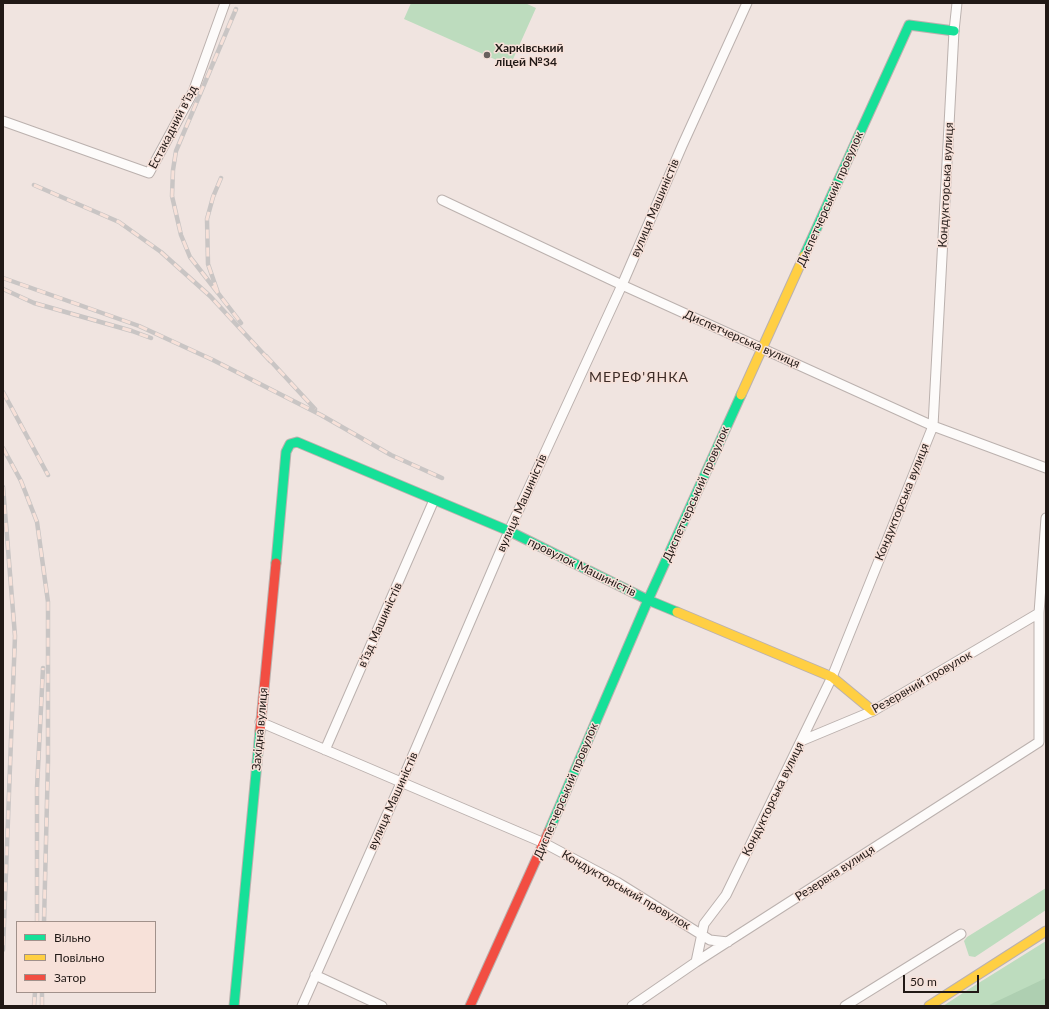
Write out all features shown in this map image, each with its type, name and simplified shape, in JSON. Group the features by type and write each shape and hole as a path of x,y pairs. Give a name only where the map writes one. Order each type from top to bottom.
{"main road":[{"name":"Диспетчерський провулок","path":"470,1006 544,843 648,600 909,25 954,31"},
{"name":"провулок Машиністів","path":"286,452 290,444 297,442 509,530 648,600 832,677 873,711"},
{"name":"Західна вулиця","path":"234,1006 286,452"},
{"path":"929,1006 1046,931"}],"street":[{"name":"Естакадний в’їзд","path":"3,121 149,173 193,92 225,3"},
{"name":"вулиця Машиністів","path":"302,1006 401,783 509,530 622,285 682,146 747,3"},
{"name":"Кондукторська вулиця","path":"696,962 704,924 726,895 832,677 933,426 954,31 957,3"},
{"name":"Диспетчерська вулиця","path":"442,200 622,285 933,426 1046,468"},
{"name":"в’їзд Машиністів","path":"325,750 434,500"},
{"path":"1039,613 1046,518"},
{"name":"Резервний провулок","path":"801,741 873,711 1039,613"},
{"name":"Резервна вулиця","path":"632,1006 696,962 1039,742 1039,613"},
{"name":"Кондукторський провулок","path":"260,722 544,843 617,882 710,940 728,942"},
{"path":"845,1006 961,934"},
{"path":"315,976 382,1006"}],"green space":[{"name":"Харківський ліцей №34","path":"411,3 525,3 536,8 510,66 404,19"},
{"path":"1046,888 1046,910 975,957 969,956 964,941 967,937"},
{"path":"1046,941 1046,1006 943,1006 969,989"},
{"path":"1046,978 1046,1006 987,1006"}],"railway":[{"path":"218,293 190,257 181,235 172,196 173,170 176,151 236,9"},
{"path":"221,178 213,197 207,219 208,264 218,293 241,323"},
{"path":"34,185 119,222 161,252 210,296 270,361"},
{"path":"3,278 139,326 213,360 321,415 391,455 442,478"},
{"path":"3,289 34,303 132,331 151,338"},
{"path":"266,356 315,409"},
{"path":"3,392 48,475"},
{"path":"3,448 21,481 37,522 48,602 48,761 44,921"},
{"path":"3,487 15,636 3,950"},
{"path":"37,921 37,788 43,668"},
{"path":"34,1006 35,993"},
{"path":"42,993 42,1006"}],"traffic: fast":[{"path":"804,256 909,25 954,31"},
{"path":"549,831 648,600 741,395"},
{"path":"276,563 286,452 290,444 297,442 509,531 648,600 677,612"},
{"path":"234,1006 260,731"}],"traffic: slow":[{"path":"741,395 804,256"},
{"path":"677,612 832,677 873,711"},
{"path":"929,1006 1046,931"}],"traffic: jam":[{"path":"260,731 276,563"},
{"path":"470,1006 549,831"}],"place":[{"name":"Харківський ліцей №34","path":"487,55"}],"district":[{"name":"МЕРЕФ'ЯНКА","path":"639,377"}]}
